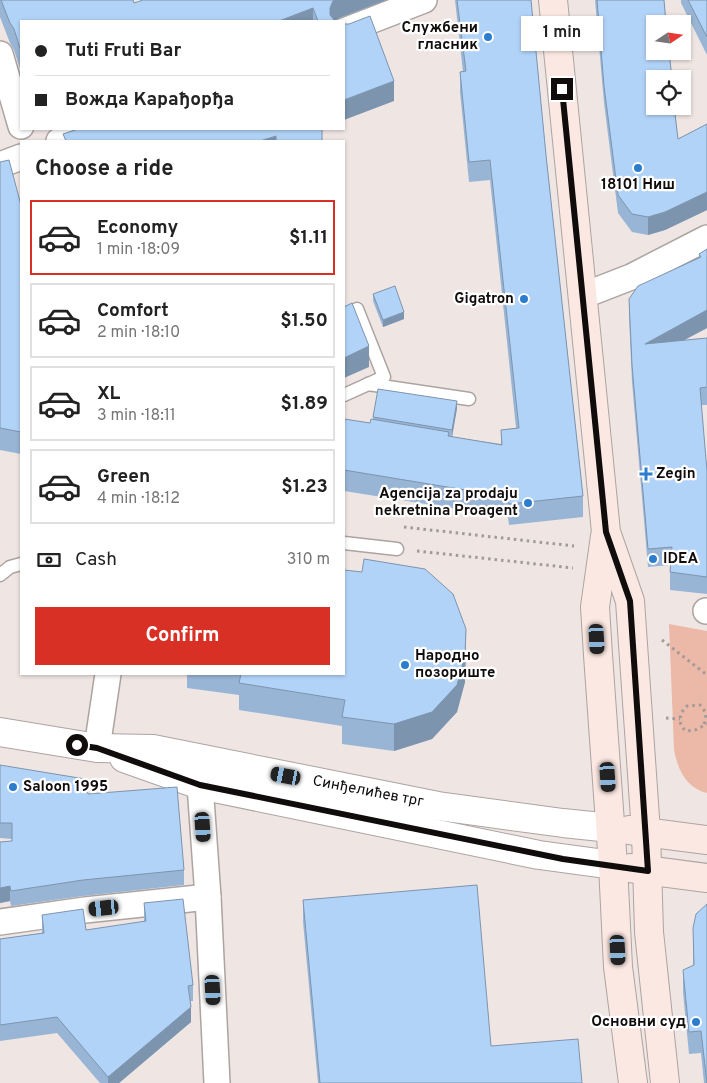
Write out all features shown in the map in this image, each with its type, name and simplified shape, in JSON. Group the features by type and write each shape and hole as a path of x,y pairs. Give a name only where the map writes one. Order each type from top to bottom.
{"main road":[{"path":"553,0 606,532 630,601 646,832 652,965 665,1083"},
{"path":"606,532 595,607 614,866 618,967 633,1083"},
{"path":"611,828 707,840"},
{"path":"614,866 707,878"}],"street":[{"path":"345,31 424,0"},
{"path":"0,54 20,121"},
{"path":"62,140 88,130"},
{"path":"0,165 20,156"},
{"path":"582,296 631,277 707,238"},
{"path":"97,748 108,675"},
{"name":"Синђелићев трг","path":"0,732 97,748 153,750 438,806 611,828"},
{"name":"Синђелићев трг","path":"97,748 200,785 539,854 614,866"},
{"path":"200,785 208,897 217,1083"},
{"path":"0,922 85,910 208,897"}],"lane":[{"path":"345,314 357,309 384,377 345,395"},
{"path":"368,384 469,399"},
{"path":"345,542 398,549"},
{"path":"0,575 10,567 20,564"}],"path":[{"path":"400,527 580,547"},
{"path":"398,549 579,569"},
{"path":"660,640 707,675"},
{"path":"700,705 704,708 706,715 705,724 695,730 686,731 681,725 682,712 687,706 700,705"}],"shaded area":[{"path":"669,624 707,631 707,793 694,787 684,777 674,750"}],"building":[{"path":"1,0 133,0 134,3 143,0 335,0 330,8 330,15 334,20 318,20 313,8 282,20 20,20 20,48"},
{"path":"457,0 531,0 583,496 509,504 508,497 345,470 345,419 370,423 371,419 449,432 448,436 502,445 501,430 519,428 490,160 469,162 460,72 466,71"},
{"path":"597,0 664,0 665,15 646,15 646,60 670,60 671,70 646,70 646,115 675,115 678,139 707,124 707,192 665,212 648,217 632,214 618,195 604,86"},
{"path":"688,0 707,0 707,37"},
{"path":"370,16 394,81 345,100 345,24"},
{"path":"75,130 322,130 322,140 276,140 276,136 263,140 66,140 63,134"},
{"path":"9,160 20,201 20,432 0,428 0,162"},
{"path":"707,249 707,310 645,344 707,338 707,387 700,388 707,471 707,577 670,572 672,547 648,549 632,365 629,299 638,286 701,257 699,254"},
{"path":"395,286 404,312 383,320 373,294"},
{"path":"352,303 369,346 345,358 345,306"},
{"path":"378,389 457,401 452,430 373,417"},
{"name":"Народно позориште","path":"364,559 425,569 453,594 466,629 465,655 457,685 432,712 394,724 342,717 345,700 239,683 241,675 345,675 345,570 362,572"},
{"path":"0,765 85,779 88,794 177,787 184,870 83,880 11,891 10,886 0,888 0,842 12,841 12,823 0,823"},
{"path":"477,885 491,1046 578,1039 582,1083 320,1083 303,900"},
{"path":"183,899 193,985 188,986 191,1007 108,1077 57,1017 0,1025 0,939 44,933 42,915 83,909 86,930 146,921 144,903"},
{"name":"Основни суд","path":"707,904 707,1083 701,1031 689,1032 683,970 694,965 693,928 696,914"}],"place":[{"name":"Службени гласник","path":"488,37"},
{"name":"18101 Ниш","path":"638,168"},
{"name":"Gigatron","path":"524,299"},
{"name":"Zegin","path":"646,474"},
{"name":"Agencija za prodaju nekretnina Proagent","path":"528,503"},
{"name":"IDEA","path":"653,559"},
{"name":"Народно позориште","path":"405,665"},
{"name":"Saloon 1995","path":"13,787"},
{"name":"Основни суд","path":"696,1022"}],"route":[{"path":"77,745 97,748 200,785 563,859 648,871 630,601 606,532 562,89"}]}
